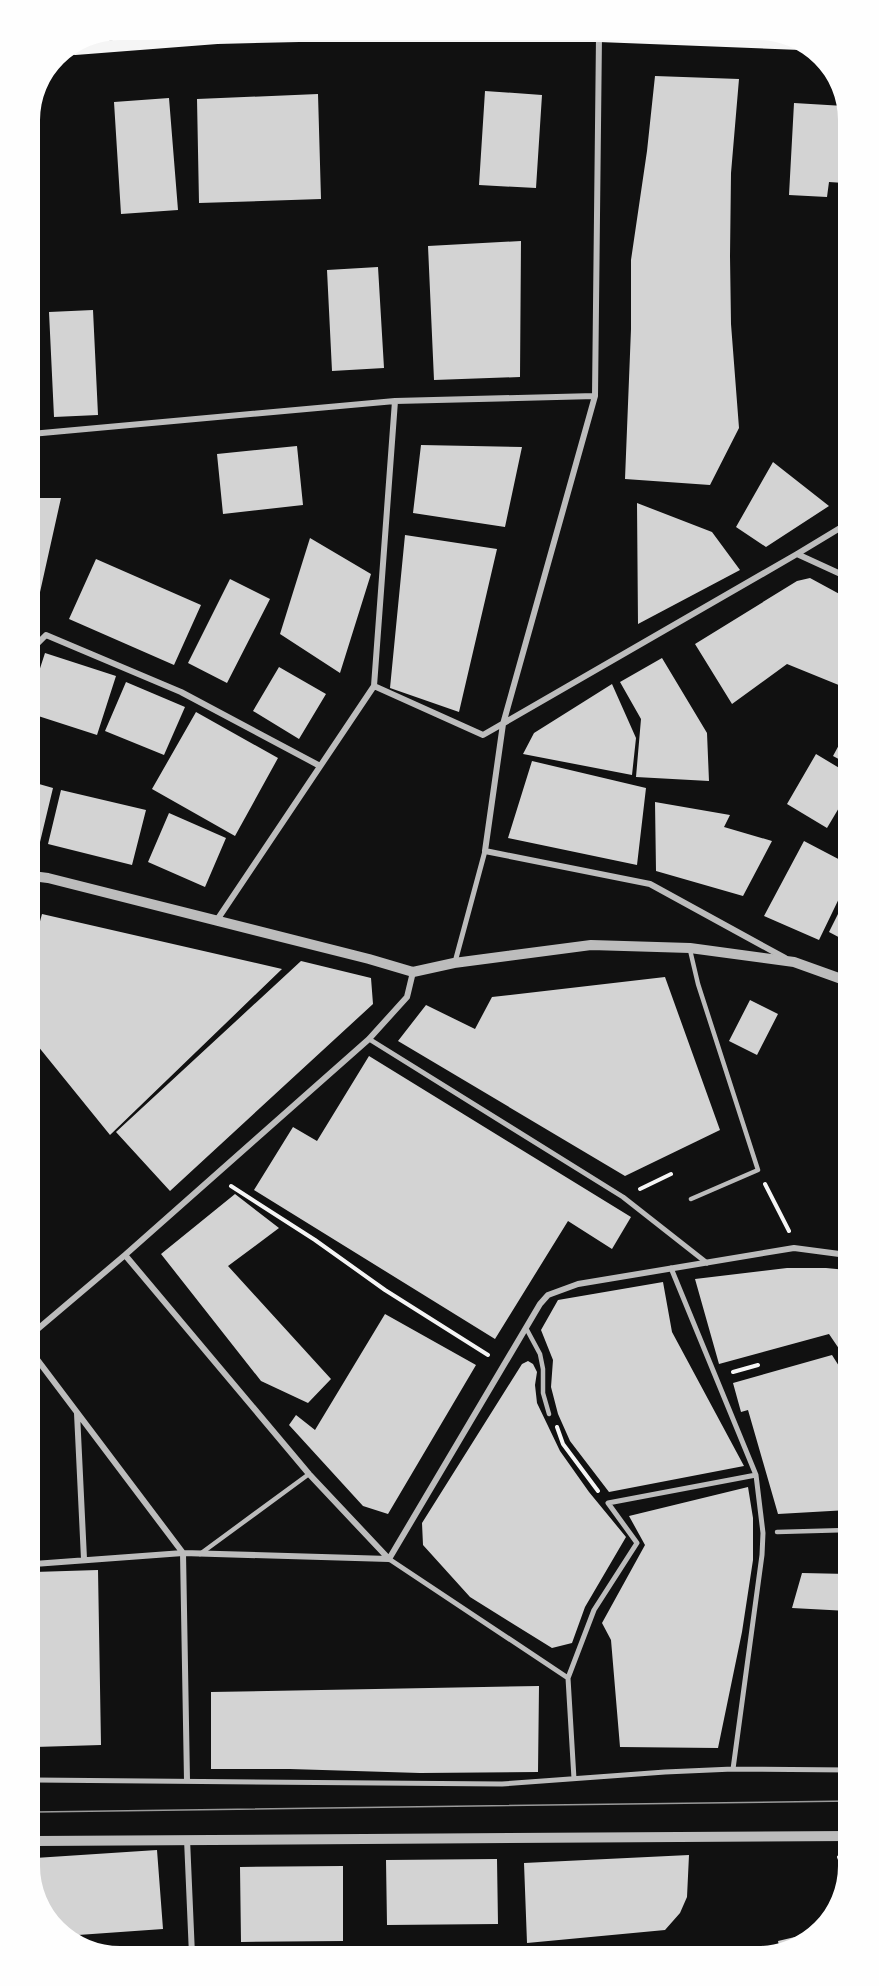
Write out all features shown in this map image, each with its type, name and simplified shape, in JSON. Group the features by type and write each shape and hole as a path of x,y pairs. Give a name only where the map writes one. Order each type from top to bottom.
{"main road":[{"path":"87,48 190,40"},
{"path":"724,41 777,43"}],"street":[{"path":"454,963 485,851 503,724 595,396 599,41"},
{"path":"41,433 395,401 595,396"},
{"path":"217,920 374,686 395,401"},
{"path":"374,686 483,735 838,529"},
{"path":"797,554 838,573"},
{"path":"41,640 46,635 181,692 320,766"},
{"path":"485,851 650,884 794,962 838,978"},
{"path":"41,877 217,920 413,972 454,963 591,945 690,948 794,962"},
{"path":"40,1327 369,1039 408,997 413,972"},
{"path":"369,1039 623,1197 707,1263"},
{"path":"389,1559 540,1304 548,1296 578,1284 794,1248 838,1254"},
{"path":"125,1255 309,1474 389,1559 568,1678"},
{"path":"671,1268 756,1475 763,1533 762,1555 733,1769"},
{"path":"40,1364 183,1553 187,1780"},
{"path":"77,1412 84,1559"},
{"path":"574,1779 568,1678 594,1610 637,1543 608,1503 756,1475"},
{"path":"40,1563 183,1553 389,1559"},
{"path":"40,1780 502,1784 733,1769 838,1770"},
{"path":"40,1841 187,1838 838,1836"},
{"path":"187,1838 192,1945"}],"lane":[{"path":"690,948 698,984 758,1170 691,1199"},
{"path":"526,1328 540,1354 543,1369 543,1393 549,1414"},
{"path":"200,1554 309,1474"},
{"path":"777,1532 838,1530"}],"path":[{"path":"758,1170 791,1235"},
{"path":"623,1197 671,1174"},
{"path":"215,1175 315,1240 385,1290 504,1365"},
{"path":"715,1376 759,1365"},
{"path":"555,1423 564,1444 608,1503"}],"building":[{"path":"655,76 739,79 731,173 730,256 731,324 739,428 710,485 625,479 631,329 631,260"},
{"path":"485,91 542,95 536,188 479,185"},
{"path":"318,94 321,199 199,203 197,99"},
{"path":"169,98 178,210 121,214 114,102"},
{"path":"794,103 837,106 838,183 829,182 827,197 789,195"},
{"path":"521,241 520,377 434,380 428,246"},
{"path":"378,267 384,368 332,371 327,270"},
{"path":"93,310 98,415 54,417 49,312"},
{"path":"421,445 522,447 505,527 413,513"},
{"path":"297,446 303,505 223,514 217,454"},
{"path":"773,462 829,506 766,547 736,527"},
{"path":"41,498 61,498 41,589"},
{"path":"637,503 712,532 740,570 638,624"},
{"path":"405,535 497,549 459,712 390,688"},
{"path":"310,538 371,574 340,673 280,634"},
{"path":"96,559 201,605 174,665 69,619"},
{"path":"810,578 838,593 838,685 787,664 732,704 695,644 797,581"},
{"path":"230,579 270,599 227,683 188,663"},
{"path":"45,653 116,676 97,735 41,717 41,666"},
{"path":"662,658 707,733 709,781 636,777 641,719 620,682"},
{"path":"279,667 326,694 299,739 253,711"},
{"path":"126,682 185,707 164,755 105,731"},
{"path":"612,684 636,738 632,775 523,754 534,733"},
{"path":"196,712 278,758 235,836 152,789"},
{"path":"838,747 838,759 833,756"},
{"path":"816,754 838,767 838,809 827,828 787,804"},
{"path":"532,761 646,788 637,865 508,838"},
{"path":"41,784 53,788 41,840"},
{"path":"61,790 146,810 132,865 48,844"},
{"path":"655,802 730,815 724,827 772,841 743,896 656,871"},
{"path":"169,813 226,838 205,887 148,862"},
{"path":"804,841 838,859 838,901 819,940 764,916"},
{"path":"42,914 282,969 110,1135 40,1049"},
{"path":"838,914 838,937 829,932"},
{"path":"301,961 371,978 373,1004 170,1191 116,1132"},
{"path":"665,977 720,1130 625,1176 398,1041 426,1005 475,1029 492,997"},
{"path":"750,1000 778,1014 757,1055 729,1041"},
{"path":"369,1056 631,1217 612,1249 568,1221 495,1339 254,1190 293,1127 317,1141"},
{"path":"235,1194 279,1228 228,1266 331,1379 308,1403 261,1381 161,1254"},
{"path":"787,1268 838,1269 838,1347 829,1334 719,1364 695,1279"},
{"path":"663,1282 672,1332 744,1466 609,1492 570,1441 558,1414 551,1387 553,1360 541,1330 558,1300"},
{"path":"385,1314 476,1365 388,1514 363,1506 289,1425 296,1415 315,1430"},
{"path":"832,1355 838,1364 838,1511 778,1514 748,1410 741,1412 733,1383"},
{"path":"528,1361 533,1364 537,1372 535,1385 537,1403 560,1451 589,1492 626,1537 585,1607 572,1643 552,1648 470,1597 423,1545 422,1523 522,1364"},
{"path":"748,1487 753,1518 753,1560 742,1632 718,1748 620,1747 611,1640 602,1623 645,1545 629,1516"},
{"path":"98,1570 101,1745 40,1747 40,1572"},
{"path":"802,1573 838,1574 838,1610 792,1608"},
{"path":"539,1686 538,1772 420,1773 211,1769 211,1692"},
{"path":"157,1850 163,1929 81,1935 60,1918 49,1901 42,1881 40,1858"},
{"path":"689,1855 687,1897 680,1913 665,1930 527,1943 524,1863"},
{"path":"497,1859 498,1924 387,1925 386,1860"},
{"path":"343,1866 343,1941 241,1942 240,1867"}],"tram line":[{"path":"40,1812 838,1801"}]}
